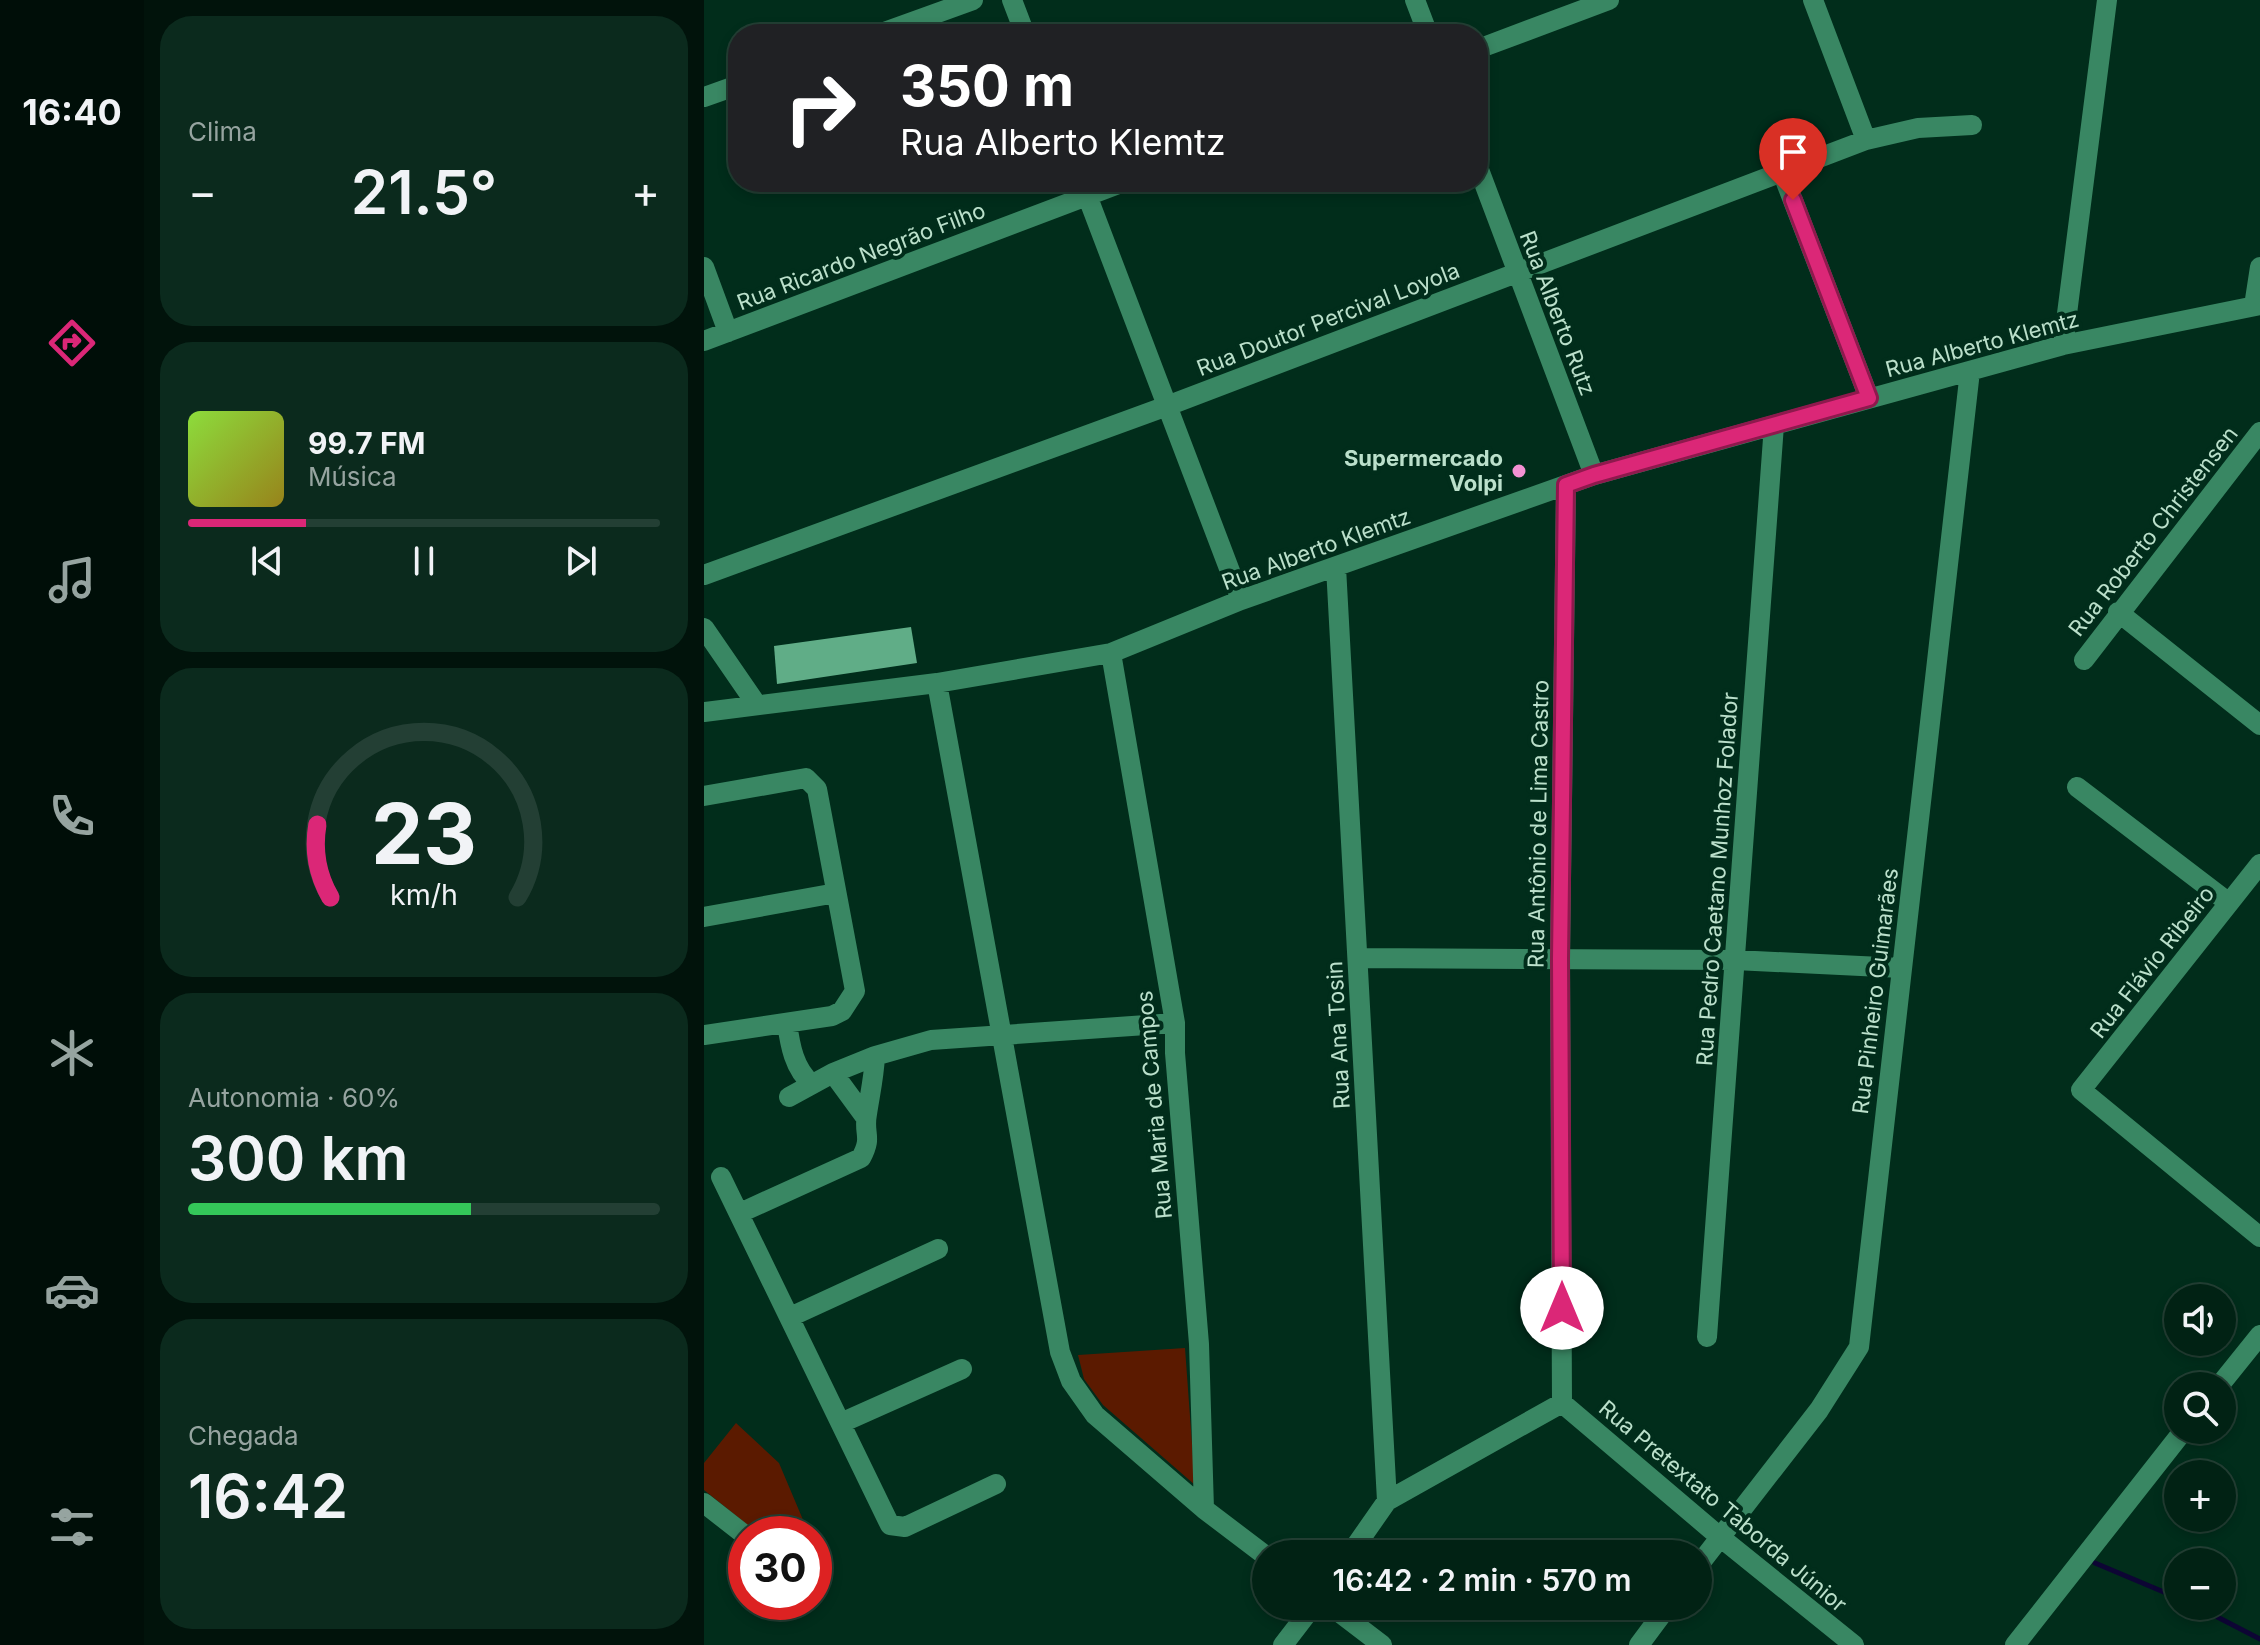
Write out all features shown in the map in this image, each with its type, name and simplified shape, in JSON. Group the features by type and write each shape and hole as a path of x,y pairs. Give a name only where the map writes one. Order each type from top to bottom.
{"street":[{"path":"907,24 973,0"},
{"path":"1012,0 1021,24"},
{"path":"1415,0 1424,24"},
{"path":"1488,45 1609,0"},
{"path":"1813,0 1866,140"},
{"path":"2063,345 2107,0"},
{"path":"704,97 728,89"},
{"name":"Rua Doutor Percival Loyola","path":"704,575 1167,406 1866,140 1918,128 1972,125"},
{"path":"1782,172 1869,398"},
{"name":"Rua Ricardo Negrão Filho","path":"704,341 1077,192"},
{"path":"1085,192 1241,600"},
{"name":"Rua Alberto Rutz","path":"1487,192 1594,475"},
{"path":"704,267 728,332"},
{"path":"2257,305 2260,267"},
{"name":"Rua Alberto Klemtz","path":"704,712 937,683 1111,653 1241,600 1594,475 2063,345 2257,305"},
{"name":"Rua Pinheiro Guimarães","path":"1712,1548 1819,1410 1859,1347 1970,371"},
{"name":"Rua Pedro Caetano Munhoz Folador","path":"1707,1337 1774,425"},
{"name":"Rua Roberto Christensen","path":"2084,660 2118,612 2260,432"},
{"name":"Rua Antônio de Lima Castro","path":"1562,1403 1560,959 1566,485"},
{"name":"Rua Ana Tosin","path":"1336,567 1387,1501"},
{"path":"2118,612 2260,725"},
{"path":"704,628 757,705"},
{"name":"Rua Maria de Campos","path":"1111,653 1175,1023 1199,1344 1204,1509"},
{"path":"937,683 1060,1352 1071,1381 1095,1415 1204,1509 1252,1545"},
{"path":"704,796 806,778 817,789 855,991 842,1011 832,1016 704,1035"},
{"path":"2077,787 2229,903"},
{"name":"Rua Flávio Ribeiro","path":"2260,864 2081,1090 2260,1237"},
{"path":"704,917 836,893"},
{"path":"1358,958 1735,960 1902,968"},
{"path":"787,1023 790,1045 799,1071 812,1084"},
{"path":"789,1097 833,1073 875,1056 931,1040 1175,1023"},
{"path":"740,1213 861,1158 869,1143 866,1118 873,1094 875,1056"},
{"path":"833,1073 866,1118"},
{"path":"721,1177 890,1525 905,1527 996,1484"},
{"path":"790,1317 938,1249"},
{"path":"2230,1372 2260,1335"},
{"path":"841,1423 962,1369"},
{"path":"1360,1540 1387,1501 1562,1403"},
{"name":"Rua Pretextato Taborda Júnior","path":"1562,1403 1854,1645"},
{"path":"2015,1645 2173,1444"},
{"path":"704,1503 728,1522"},
{"path":"1283,1645 1302,1620"},
{"path":"1349,1620 1382,1645"},
{"path":"1639,1645 1658,1620"}],"shaded area":[{"path":"1185,1348 1195,1485 1103,1405 1084,1379 1078,1355"},
{"path":"736,1423 779,1463 801,1516 736,1516 704,1490 704,1463"}],"building":[{"path":"911,627 917,663 777,684 774,646"}],"waterway":[{"path":"2095,1563 2164,1592"},
{"path":"2223,1620 2260,1639"}],"place":[{"name":"Supermercado Volpi","path":"1519,471"}],"route":[{"path":"1562,1308 1560,959 1566,485 1869,398 1793,200"}]}
